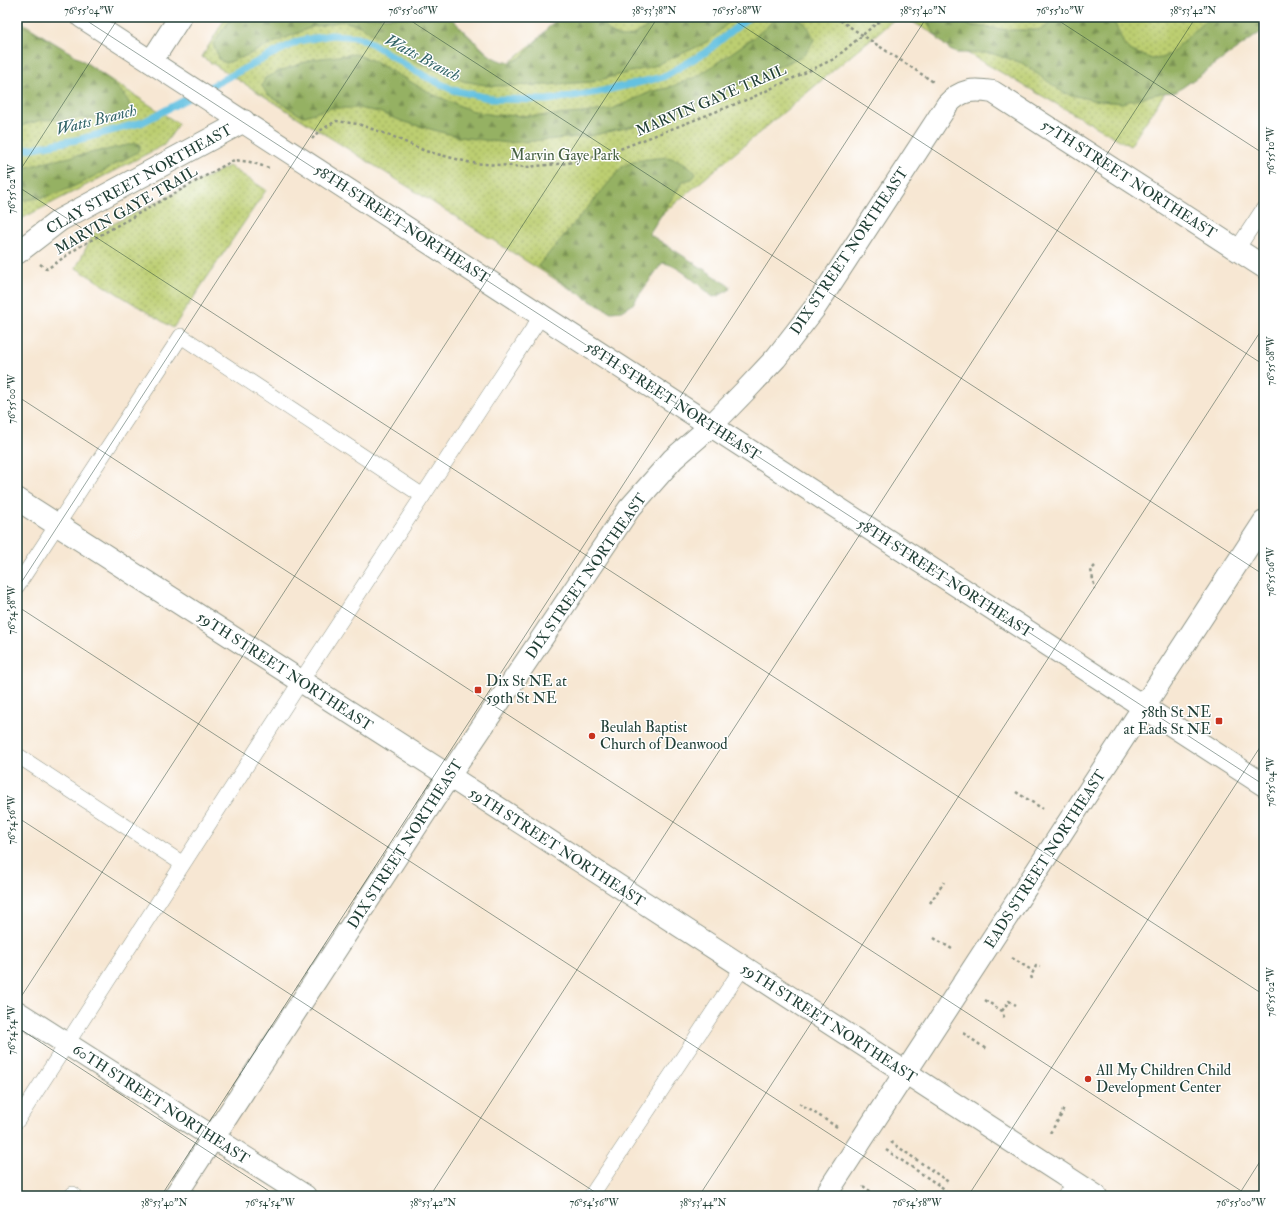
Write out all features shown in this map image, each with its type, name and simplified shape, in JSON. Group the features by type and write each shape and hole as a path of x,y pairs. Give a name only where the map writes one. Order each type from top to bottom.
{"street":[{"name":"58TH STREET NORTHEAST","path":"82,17 1264,785"},
{"path":"151,62 180,17"},
{"name":"57TH STREET NORTHEAST","path":"954,97 964,91 976,89 993,92 1264,267"},
{"name":"DIX STREET NORTHEAST","path":"175,1196 449,776 629,509 673,459 711,426 776,358 814,309 947,105 954,97"},
{"name":"CLAY STREET NORTHEAST","path":"17,252 60,220 244,122"},
{"name":"59TH STREET NORTHEAST","path":"17,499 449,776 906,1072 1070,1189 1096,1196"},
{"name":"EADS STREET NORTHEAST","path":"826,1196 1263,527"},
{"name":"60TH STREET NORTHEAST","path":"17,1012 305,1196"}],"lane":[{"path":"1237,249 1264,208"},
{"path":"17,1121 301,682 542,315"},
{"path":"17,586 181,336 423,496"},
{"path":"17,754 183,864"},
{"path":"591,1196 743,967"}],"path":[{"path":"836,17 928,77 954,97"},
{"name":"MARVIN GAYE TRAIL","path":"311,141 318,132 336,121 358,124 392,136 425,151 472,163 526,167 568,163 607,154 751,98 834,58 884,17"},
{"name":"MARVIN GAYE TRAIL","path":"38,262 47,269 79,247 234,160 250,162 272,169"},
{"path":"1095,566 1092,570 1095,589"},
{"path":"1016,792 1043,809"},
{"path":"930,903 944,882"},
{"path":"934,938 952,950"},
{"path":"1012,958 1033,971"},
{"path":"1032,979 1031,976 1036,966 1040,967"},
{"path":"985,1000 1002,1011 1006,1020"},
{"path":"1002,1011 1009,1001 1016,1005"},
{"path":"963,1033 986,1049"},
{"path":"799,1104 837,1128"},
{"path":"1050,1133 1062,1114 1064,1107"},
{"path":"891,1142 950,1183"},
{"path":"886,1150 946,1190"},
{"path":"863,1186 877,1196"}],"green space":[{"name":"Marvin Gaye Park","path":"226,17 449,17 503,68 564,17 897,17 572,290 202,57"},
{"path":"232,17 450,17 482,50 492,57 502,61 512,62 526,53 559,17 603,17 607,29 621,37 628,37 666,17 734,17 710,40 654,66 591,82 491,86 463,81 422,65 360,26 343,21 312,27 226,63 220,60 213,44"},
{"path":"774,17 795,18 800,20 808,27 814,40 804,55 690,108 634,126 590,136 508,143 460,137 404,122 379,112 358,108 330,108 305,116 300,115 267,94 262,86 265,78 314,59 355,54 374,61 434,95 470,110 493,115 539,116 612,109 653,91 668,88 698,76 753,38 769,25"},
{"path":"904,17 1214,17 1130,146"},
{"path":"929,17 954,17 969,25 1009,30 1038,30 1047,26 1053,17 1112,17 1124,44 1132,51 1152,59 1161,58 1170,54 1209,17 1264,17 1264,30 1176,92 1160,93 1122,103 1092,100 1064,93 1022,63 990,53 957,53 950,50 939,40 927,22"},
{"path":"17,19 179,124 164,145 17,221"},
{"path":"17,22 63,48 99,72 114,84 125,97 131,108 125,115 119,117 41,120 17,127"},
{"path":"136,143 140,144 140,149 136,153 79,184 49,196 17,200 17,170"},
{"path":"667,157 683,162 696,174 692,179 683,181 649,234 730,286 729,290 713,297 682,271 668,264 662,263 632,305 621,311 611,312 592,302 538,266 622,167 638,161"},
{"path":"229,166 266,190 173,328 76,268 93,234"}],"waterway":[{"name":"Watts Branch","path":"17,151 81,139 143,122 299,41 331,35 358,37 373,44 415,71 453,90 493,99 547,100 598,92 663,77 706,52 749,17"}],"place":[{"name":"Dix St NE at 59th St NE","path":"478,690"},
{"name":"58th St NE at Eads St NE","path":"1219,721"},
{"name":"Beulah Baptist Church of Deanwood","path":"592,736"},
{"name":"All My Children Child Development Center","path":"1088,1079"}]}
